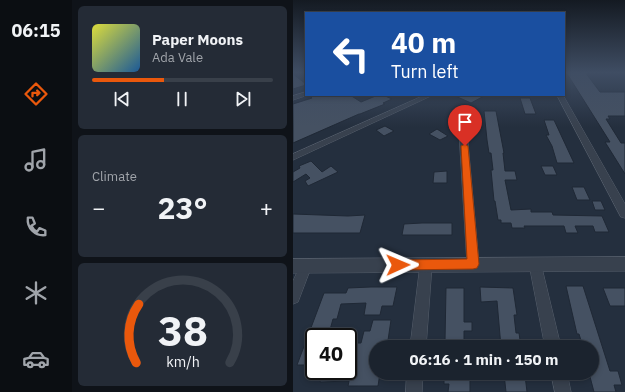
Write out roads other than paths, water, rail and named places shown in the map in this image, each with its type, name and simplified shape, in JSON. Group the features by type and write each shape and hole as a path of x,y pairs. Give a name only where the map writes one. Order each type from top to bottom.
{"street":[{"path":"293,98 305,94"},
{"path":"293,157 428,96"},
{"path":"561,96 625,214"},
{"path":"460,125 463,132 473,264"},
{"path":"535,264 551,340"},
{"path":"293,297 299,266 625,264"},
{"path":"419,340 426,265"},
{"path":"413,392 414,380"},
{"path":"560,380 563,392"}]}
